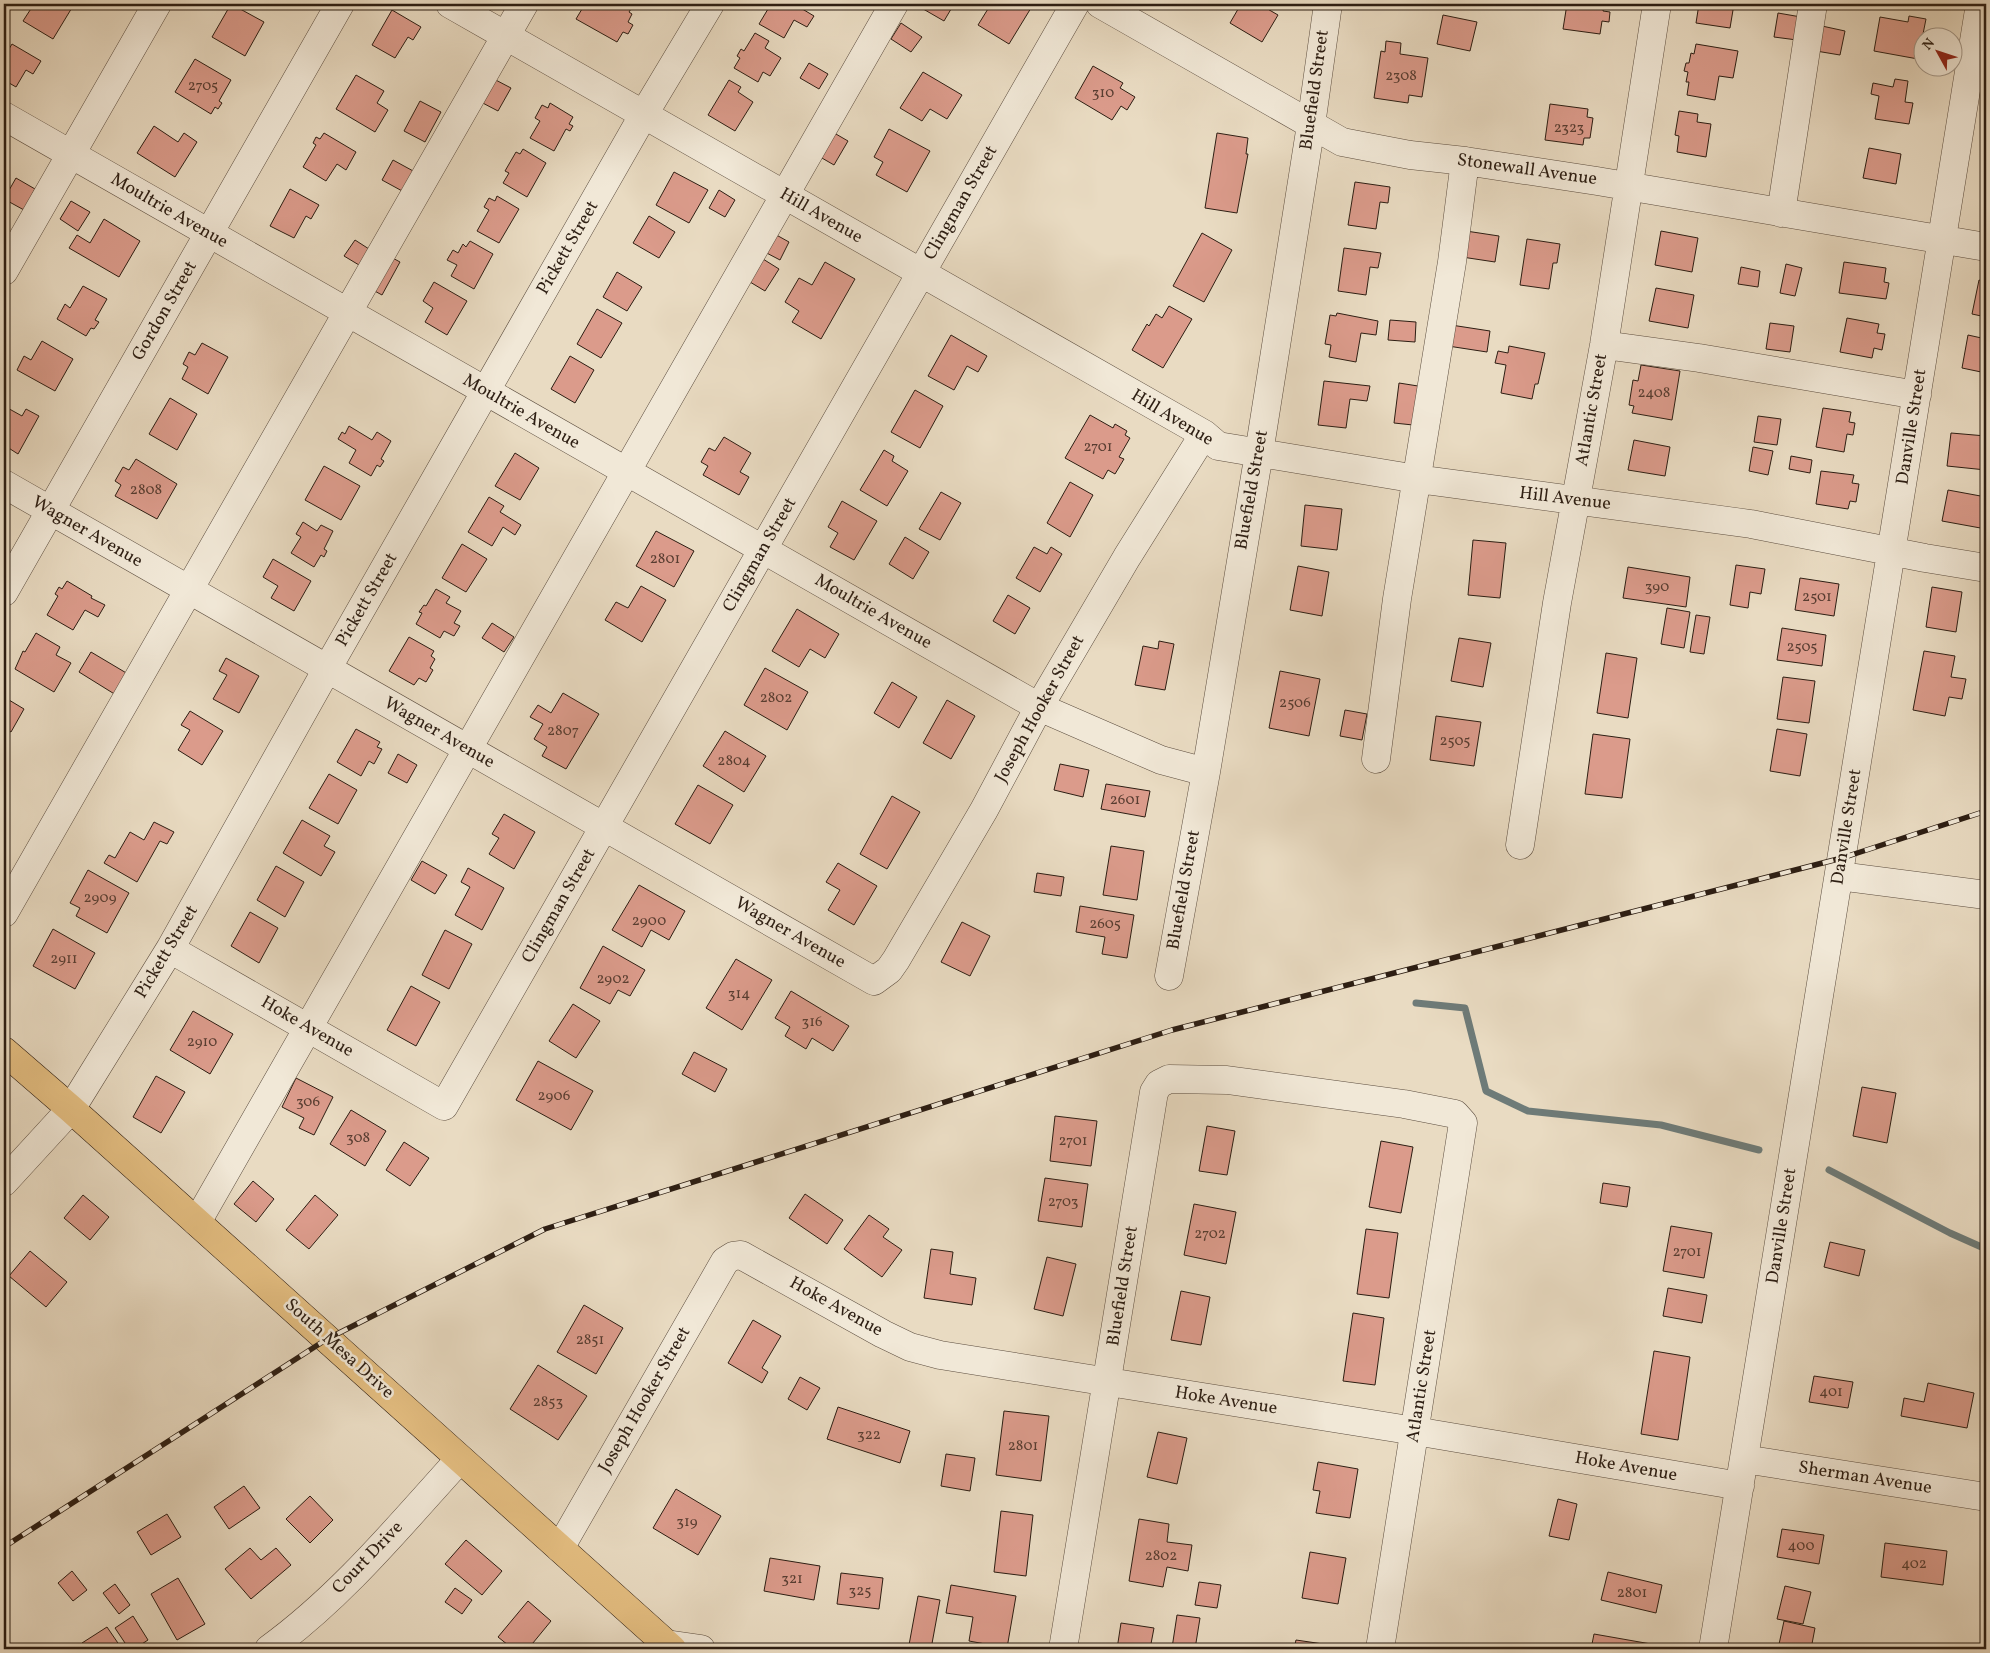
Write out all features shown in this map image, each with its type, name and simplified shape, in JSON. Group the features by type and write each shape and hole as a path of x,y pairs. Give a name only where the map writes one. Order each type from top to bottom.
{"main road":[{"name":"South Mesa Drive","path":"4,1051 71,1109 669,1647"}],"street":[{"path":"4,271 156,4"},
{"name":"Gordon Street","path":"4,592 340,4"},
{"name":"Hill Avenue","path":"450,4 1204,434 1218,446 1417,479 1751,524 1986,568"},
{"path":"4,913 524,4"},
{"name":"Pickett Street","path":"4,1182 71,1109 170,949 327,669 644,114 710,4"},
{"path":"197,1222 894,4"},
{"name":"Clingman Street","path":"444,1106 1075,4"},
{"name":"Stonewall Avenue","path":"1100,4 1342,142 1410,155 1465,161 1629,186 1986,247"},
{"name":"Bluefield Street","path":"1169,976 1206,772 1311,125 1328,4"},
{"name":"Atlantic Street","path":"1520,845 1557,602 1604,345 1657,4"},
{"path":"1781,213 1813,4"},
{"name":"Danville Street","path":"1713,1649 1980,4"},
{"name":"Moultrie Avenue","path":"4,116 1039,707 1161,760 1206,772"},
{"path":"1376,759 1397,599 1452,262 1465,161"},
{"path":"1604,345 1699,358 1917,395"},
{"name":"Joseph Hooker Street","path":"874,981 889,970 896,960 984,810 1039,707 1127,557 1204,434"},
{"name":"Wagner Avenue","path":"4,484 874,981"},
{"path":"1839,876 1986,895"},
{"name":"Hoke Avenue","path":"170,949 444,1106"},
{"name":"Bluefield Street","path":"1064,1649 1154,1092 1159,1084 1169,1078 1227,1080 1317,1091 1455,1114 1463,1124"},
{"name":"Atlantic Street","path":"1380,1649 1463,1124"},
{"name":"Hoke Avenue","path":"733,1256 741,1255 748,1257 883,1334 910,1347 962,1360 1415,1431 1740,1486"},
{"name":"Joseph Hooker Street","path":"560,1548 725,1261 733,1256"},
{"name":"Court Drive","path":"269,1649 293,1632 370,1557 460,1458"},
{"name":"Sherman Avenue","path":"1744,1459 1986,1498"},
{"path":"669,1647 701,1649"}],"building":[{"path":"34,4 69,4 73,6 53,39 23,21"},
{"path":"231,4 264,22 245,56 212,37"},
{"path":"585,4 595,7 596,4 634,4 629,12 632,14 628,22 633,25 628,34 623,32 617,42 576,19"},
{"path":"771,4 794,4 814,16 807,27 794,20 784,38 759,24"},
{"path":"920,4 954,4 944,21 918,6"},
{"path":"991,4 1024,4 1031,8 1009,44 978,25"},
{"path":"1241,4 1259,4 1278,15 1262,42 1230,23"},
{"path":"1567,4 1604,4 1603,11 1610,12 1609,22 1602,21 1600,34 1563,29"},
{"path":"1699,4 1734,4 1730,28 1696,23"},
{"path":"392,10 421,27 413,40 408,37 395,58 372,45"},
{"path":"1778,13 1801,17 1797,40 1774,37"},
{"path":"1443,15 1477,22 1470,51 1437,44"},
{"path":"1909,16 1926,19 1924,28 1912,28 1912,58 1874,51 1880,17 1908,22"},
{"path":"901,23 922,37 911,52 891,39"},
{"path":"1822,26 1845,31 1840,55 1816,51"},
{"path":"755,33 769,41 765,48 781,58 770,76 763,72 758,82 734,68 740,58 737,56 741,49 744,51"},
{"path":"1386,41 1401,43 1400,54 1428,58 1422,97 1409,95 1408,103 1374,98 1381,51 1385,52"},
{"path":"12,44 41,61 33,74 26,70 16,87 4,80 4,52 6,54"},
{"path":"1696,44 1738,51 1733,78 1719,76 1715,100 1687,95 1689,82 1686,82 1688,72 1684,71 1686,63 1689,63 1691,53 1694,54"},
{"path":"195,59 231,80 219,101 222,103 218,109 215,107 211,114 175,92"},
{"path":"809,63 828,74 819,89 800,78"},
{"path":"1093,66 1123,83 1120,88 1135,97 1127,110 1121,106 1112,120 1075,98"},
{"path":"923,72 962,95 947,119 930,109 922,121 900,108"},
{"path":"356,75 384,91 377,103 388,110 375,132 336,109"},
{"path":"490,77 511,88 498,111 477,100"},
{"path":"1895,79 1908,81 1905,102 1913,103 1909,124 1875,119 1879,96 1871,94 1873,83 1893,87"},
{"path":"729,80 741,87 738,92 753,102 735,131 708,115"},
{"path":"420,101 441,112 425,142 404,131"},
{"path":"550,103 573,117 569,124 573,126 570,131 566,129 554,151 530,138 540,121 535,118 542,105 548,108"},
{"path":"1550,104 1588,109 1587,117 1593,118 1590,138 1584,138 1583,145 1545,140"},
{"path":"1679,111 1698,114 1697,122 1711,124 1706,157 1677,152 1679,136 1675,135"},
{"path":"154,126 178,142 184,133 197,142 175,177 137,153"},
{"path":"889,129 930,151 907,192 876,175 883,162 874,157"},
{"path":"829,130 848,141 834,165 815,154"},
{"path":"324,133 356,152 346,170 337,164 326,181 303,167 316,145 313,143 316,137 320,139"},
{"path":"1217,133 1248,138 1246,154 1248,154 1237,213 1205,208"},
{"path":"1869,148 1901,154 1896,184 1863,178"},
{"path":"523,149 546,163 527,197 503,183 509,173 505,171 516,152 520,154"},
{"path":"393,160 415,172 404,192 382,180"},
{"path":"674,172 708,190 689,223 656,205"},
{"path":"16,178 35,189 24,210 4,199"},
{"path":"1355,182 1390,187 1388,203 1380,202 1376,229 1348,225"},
{"path":"290,189 319,205 311,219 306,216 294,238 270,226"},
{"path":"719,190 735,200 725,217 709,208"},
{"path":"497,196 519,209 499,243 477,231 489,210 484,207 489,198 495,201"},
{"path":"71,201 90,212 78,231 60,219"},
{"path":"649,216 675,232 659,258 633,243"},
{"path":"104,219 140,241 119,277 69,248 77,235 90,243"},
{"path":"1466,231 1499,236 1495,262 1462,257"},
{"path":"1661,231 1698,238 1692,272 1655,265"},
{"path":"771,232 789,242 780,260 761,250"},
{"path":"1202,233 1232,250 1204,302 1173,286"},
{"path":"1527,239 1560,244 1557,263 1553,263 1549,289 1520,285"},
{"path":"355,240 369,249 359,265 344,256"},
{"path":"470,241 493,254 474,289 451,276 457,265 447,260 453,250 458,253 463,244 466,247"},
{"path":"1344,248 1381,253 1378,268 1370,267 1366,295 1338,291"},
{"path":"389,256 400,262 382,295 371,289"},
{"path":"763,259 779,269 765,291 750,282"},
{"path":"825,262 855,279 821,339 792,322 799,311 785,302 799,278 812,285"},
{"path":"1844,262 1886,268 1884,282 1889,283 1886,299 1839,293"},
{"path":"1786,264 1802,268 1795,296 1780,293"},
{"path":"1741,267 1760,271 1758,287 1738,284"},
{"path":"617,272 642,287 627,311 603,297"},
{"path":"1979,280 1986,282 1986,317 1972,314"},
{"path":"434,282 467,301 447,335 425,322 433,308 423,301"},
{"path":"83,286 107,299 95,320 99,322 94,329 91,328 86,336 57,319 65,304 70,308"},
{"path":"1656,288 1694,295 1688,328 1649,321"},
{"path":"1169,306 1192,319 1163,368 1132,350 1147,324 1149,326 1156,314 1162,318"},
{"path":"597,309 622,323 601,358 577,344"},
{"path":"1337,313 1378,321 1376,335 1361,333 1356,362 1329,357 1331,345 1325,344 1330,315 1336,316"},
{"path":"1847,318 1879,324 1877,333 1885,334 1882,350 1874,348 1872,358 1840,352"},
{"path":"1390,320 1416,322 1415,342 1388,340"},
{"path":"1770,323 1794,326 1790,352 1766,349"},
{"path":"1451,325 1490,331 1487,352 1448,346"},
{"path":"951,335 987,356 978,372 967,366 954,390 928,376"},
{"path":"1968,335 1986,339 1986,373 1962,368"},
{"path":"42,341 73,359 55,391 17,370 24,356 31,360"},
{"path":"202,343 228,357 208,394 182,379 188,367 183,364 189,352 195,355"},
{"path":"1509,346 1545,353 1538,384 1535,384 1532,399 1501,393 1506,365 1495,363 1498,351 1508,353"},
{"path":"570,356 594,370 575,403 551,389"},
{"path":"1641,365 1680,371 1672,420 1632,413 1634,406 1629,405 1633,380 1638,381"},
{"path":"1324,381 1370,386 1367,401 1350,399 1346,428 1318,425"},
{"path":"1399,383 1418,386 1413,425 1394,423"},
{"path":"915,390 943,406 920,448 891,432"},
{"path":"170,398 197,414 177,450 149,434"},
{"path":"4,406 22,416 26,409 39,416 18,454 4,445"},
{"path":"1823,408 1851,412 1849,422 1855,423 1853,435 1847,434 1844,452 1816,447"},
{"path":"1090,415 1113,428 1115,424 1127,431 1125,435 1130,438 1119,457 1124,459 1115,474 1108,470 1103,479 1065,458"},
{"path":"1758,416 1781,419 1777,445 1754,442"},
{"path":"349,426 372,440 377,432 391,441 381,459 384,461 380,467 377,465 371,476 349,463 356,450 338,439 342,432 345,434"},
{"path":"1951,433 1986,436 1986,470 1947,466"},
{"path":"724,437 751,453 740,472 749,477 739,495 703,475 708,466 701,462 709,448 715,451"},
{"path":"1634,440 1670,447 1665,476 1628,470"},
{"path":"1753,447 1773,451 1768,475 1749,471"},
{"path":"884,450 894,456 892,461 908,471 887,506 860,490"},
{"path":"515,453 539,468 520,500 495,486"},
{"path":"1791,456 1812,460 1810,473 1789,469"},
{"path":"136,459 177,484 157,519 115,496 121,485 115,481 123,467 129,470"},
{"path":"324,466 360,486 341,520 305,500"},
{"path":"1821,471 1854,475 1852,483 1859,484 1856,502 1850,501 1848,509 1816,504"},
{"path":"1070,482 1093,495 1070,537 1047,523"},
{"path":"1948,490 1986,497 1986,529 1942,521"},
{"path":"941,492 961,503 940,540 919,529"},
{"path":"489,497 504,506 500,512 521,525 515,535 503,527 492,546 468,532"},
{"path":"842,501 877,521 854,560 830,547 838,533 828,527"},
{"path":"1305,505 1342,509 1337,550 1301,546"},
{"path":"303,522 317,531 321,525 333,531 324,549 327,551 324,557 321,555 314,567 291,553 301,537 296,534"},
{"path":"656,531 694,551 674,587 636,566"},
{"path":"905,537 929,552 913,579 889,564"},
{"path":"1473,540 1506,543 1500,598 1468,595"},
{"path":"462,544 487,559 466,592 442,578"},
{"path":"1034,547 1047,554 1051,547 1062,554 1040,592 1016,578"},
{"path":"273,559 311,581 294,611 271,598 278,586 263,577"},
{"path":"1736,565 1765,569 1761,594 1750,592 1748,608 1730,605"},
{"path":"1298,566 1329,572 1322,616 1290,610"},
{"path":"1628,567 1690,577 1686,607 1623,598"},
{"path":"1800,578 1839,584 1834,616 1795,610"},
{"path":"67,581 92,596 91,598 105,605 98,617 85,610 73,630 47,615 58,596 55,594 59,587 62,589"},
{"path":"641,586 666,600 642,642 605,620 616,602 628,608"},
{"path":"1932,587 1962,592 1956,632 1926,627"},
{"path":"436,589 450,597 446,603 461,611 454,623 460,626 454,636 444,631 440,638 416,624 422,613 419,612 424,605 426,606"},
{"path":"1008,595 1030,608 1015,634 993,621"},
{"path":"1667,608 1690,612 1684,648 1661,644"},
{"path":"797,609 839,634 825,658 810,649 799,667 772,651"},
{"path":"1696,615 1710,617 1704,654 1690,652"},
{"path":"492,623 514,637 504,652 482,638"},
{"path":"1782,628 1826,635 1822,666 1777,660"},
{"path":"36,633 60,647 56,655 71,663 54,692 15,669 23,651 25,652"},
{"path":"409,637 434,651 431,656 435,659 430,668 433,670 426,682 419,678 414,685 389,671"},
{"path":"1459,638 1491,643 1483,687 1451,681"},
{"path":"1159,641 1174,644 1165,690 1135,685 1143,646 1158,649"},
{"path":"1924,651 1955,656 1951,677 1966,679 1962,699 1949,697 1945,716 1913,710"},
{"path":"91,652 128,674 116,695 79,672"},
{"path":"1606,653 1637,658 1628,718 1597,713"},
{"path":"226,658 259,676 239,713 213,699 227,675 219,671"},
{"path":"765,668 808,692 787,730 744,705"},
{"path":"1280,671 1320,679 1309,736 1269,728"},
{"path":"1783,677 1815,681 1809,723 1777,719"},
{"path":"892,682 917,697 899,728 874,713"},
{"path":"563,693 599,714 566,769 542,756 547,747 534,739 543,724 530,717 538,705 551,713"},
{"path":"4,697 24,709 11,732 4,728"},
{"path":"947,700 975,716 951,759 923,743"},
{"path":"1345,710 1367,714 1362,740 1340,736"},
{"path":"190,711 223,731 202,765 178,750 190,730 181,725"},
{"path":"1436,716 1481,722 1474,766 1430,760"},
{"path":"356,729 380,742 377,747 382,749 374,764 369,761 361,776 337,762"},
{"path":"1777,729 1807,734 1800,776 1770,771"},
{"path":"725,731 766,756 744,792 703,766"},
{"path":"1593,734 1630,739 1622,798 1585,794"},
{"path":"398,754 417,765 407,783 388,773"},
{"path":"1060,764 1089,770 1083,797 1054,790"},
{"path":"329,774 357,790 338,824 309,808"},
{"path":"1106,784 1150,791 1145,817 1101,809"},
{"path":"698,785 733,805 710,844 675,824"},
{"path":"892,796 920,812 887,869 860,854"},
{"path":"504,814 535,832 514,869 489,854 499,838 492,834"},
{"path":"302,820 330,836 324,846 335,852 321,876 283,853"},
{"path":"154,822 174,832 167,844 160,841 137,882 104,863 109,855 115,858 130,832 144,840"},
{"path":"1111,846 1144,851 1137,900 1103,895"},
{"path":"422,861 447,875 435,894 411,880"},
{"path":"838,863 877,886 854,925 828,910 840,890 826,882"},
{"path":"276,866 304,882 285,917 257,900"},
{"path":"468,868 504,888 482,930 455,915 470,887 461,882"},
{"path":"88,870 129,893 107,933 76,916 80,908 70,903"},
{"path":"1037,873 1064,877 1061,896 1034,892"},
{"path":"639,885 685,911 669,940 651,930 642,947 612,930"},
{"path":"1080,906 1134,915 1127,958 1102,954 1105,937 1076,932"},
{"path":"250,912 278,928 259,963 231,946"},
{"path":"962,922 990,936 970,976 941,962"},
{"path":"53,929 95,953 75,989 33,966"},
{"path":"445,930 472,944 449,989 422,975"},
{"path":"603,946 645,970 630,996 618,990 610,1004 580,988"},
{"path":"736,959 772,980 742,1030 706,1008"},
{"path":"411,986 440,1002 416,1046 387,1030"},
{"path":"791,991 849,1026 833,1051 812,1038 806,1049 785,1036 790,1027 775,1018"},
{"path":"573,1004 600,1021 576,1058 549,1041"},
{"path":"193,1011 233,1034 210,1074 170,1050"},
{"path":"694,1052 727,1069 715,1092 682,1074"},
{"path":"538,1061 593,1091 571,1130 516,1100"},
{"path":"156,1076 185,1092 161,1133 133,1117"},
{"path":"296,1078 333,1097 314,1135 299,1128 304,1118 282,1107"},
{"path":"1862,1087 1896,1093 1887,1143 1853,1136"},
{"path":"351,1110 386,1131 365,1166 330,1144"},
{"path":"1055,1116 1097,1121 1091,1166 1050,1161"},
{"path":"1207,1126 1235,1131 1227,1175 1199,1171"},
{"path":"1381,1141 1413,1147 1401,1213 1369,1207"},
{"path":"404,1142 429,1158 410,1186 386,1170"},
{"path":"1045,1178 1088,1184 1082,1227 1038,1221"},
{"path":"253,1181 274,1199 256,1222 234,1204"},
{"path":"1603,1183 1630,1187 1627,1207 1600,1203"},
{"path":"805,1194 843,1220 827,1244 789,1218"},
{"path":"83,1195 109,1217 90,1240 64,1218"},
{"path":"315,1195 338,1215 309,1249 286,1230"},
{"path":"1194,1204 1236,1212 1226,1264 1184,1255"},
{"path":"869,1215 889,1229 883,1237 902,1250 882,1277 844,1249"},
{"path":"1671,1226 1712,1233 1704,1278 1663,1271"},
{"path":"1366,1229 1398,1233 1389,1298 1357,1294"},
{"path":"1830,1242 1865,1250 1859,1276 1824,1267"},
{"path":"931,1249 953,1252 950,1274 976,1278 972,1305 924,1298"},
{"path":"30,1251 67,1282 46,1307 9,1276"},
{"path":"1047,1257 1076,1264 1063,1316 1034,1309"},
{"path":"1668,1288 1707,1295 1702,1323 1663,1316"},
{"path":"1181,1291 1210,1297 1201,1345 1171,1340"},
{"path":"584,1305 623,1328 596,1374 557,1352"},
{"path":"1353,1313 1384,1318 1375,1385 1343,1381"},
{"path":"753,1320 781,1336 762,1368 768,1372 762,1383 728,1363"},
{"path":"1654,1351 1690,1357 1678,1440 1641,1434"},
{"path":"538,1365 587,1396 558,1440 510,1409"},
{"path":"1814,1376 1853,1382 1848,1408 1809,1402"},
{"path":"800,1377 820,1388 807,1410 788,1399"},
{"path":"1928,1383 1974,1393 1967,1428 1901,1416 1904,1398 1924,1402"},
{"path":"838,1407 910,1431 900,1463 827,1439"},
{"path":"1004,1411 1049,1416 1041,1481 996,1475"},
{"path":"1158,1432 1187,1438 1177,1484 1147,1477"},
{"path":"946,1454 975,1458 970,1491 941,1486"},
{"path":"1318,1462 1358,1469 1350,1518 1316,1513 1320,1491 1313,1490"},
{"path":"244,1486 260,1508 229,1529 214,1507"},
{"path":"676,1489 721,1516 698,1555 653,1528"},
{"path":"310,1496 333,1520 310,1543 286,1519"},
{"path":"1558,1499 1577,1504 1569,1540 1549,1536"},
{"path":"1001,1511 1033,1515 1026,1576 994,1572"},
{"path":"167,1514 181,1537 151,1555 137,1532"},
{"path":"1139,1519 1169,1524 1167,1542 1192,1545 1188,1571 1167,1567 1163,1587 1129,1581"},
{"path":"1782,1529 1824,1535 1819,1564 1777,1557"},
{"path":"466,1540 502,1571 482,1595 445,1564"},
{"path":"1885,1543 1947,1551 1943,1585 1881,1577"},
{"path":"250,1548 261,1560 276,1548 291,1565 251,1599 225,1569"},
{"path":"1310,1552 1346,1558 1338,1604 1302,1598"},
{"path":"770,1558 820,1566 814,1600 764,1591"},
{"path":"72,1571 87,1590 73,1601 58,1583"},
{"path":"1608,1572 1662,1585 1656,1613 1601,1600"},
{"path":"841,1573 883,1578 879,1609 837,1604"},
{"path":"178,1578 205,1624 177,1640 151,1594"},
{"path":"1199,1582 1221,1585 1217,1608 1195,1605"},
{"path":"115,1584 130,1605 119,1614 103,1593"},
{"path":"951,1585 1016,1596 1007,1648 969,1641 973,1617 946,1613"},
{"path":"1785,1586 1811,1592 1803,1624 1777,1619"},
{"path":"455,1588 472,1600 462,1614 445,1602"},
{"path":"918,1596 940,1600 931,1649 909,1645"},
{"path":"528,1601 551,1621 528,1649 513,1649 498,1637"},
{"path":"1177,1615 1200,1618 1195,1649 1172,1648"},
{"path":"133,1616 148,1640 134,1649 129,1649 115,1628"},
{"path":"1784,1621 1815,1628 1811,1649 1778,1649"},
{"path":"1121,1623 1154,1628 1150,1649 1117,1649"},
{"path":"107,1627 122,1649 86,1649 82,1643"},
{"path":"1594,1634 1651,1644 1650,1649 1591,1649"},
{"path":"1296,1640 1330,1645 1330,1649 1294,1649"}],"waterway":[{"path":"1416,1003 1465,1008 1486,1091 1528,1111 1661,1125 1759,1150"},
{"path":"1829,1170 1950,1233 1986,1249"}],"railway":[{"path":"4,1547 327,1339 545,1229 1172,1030 1842,858 1986,811"}]}
